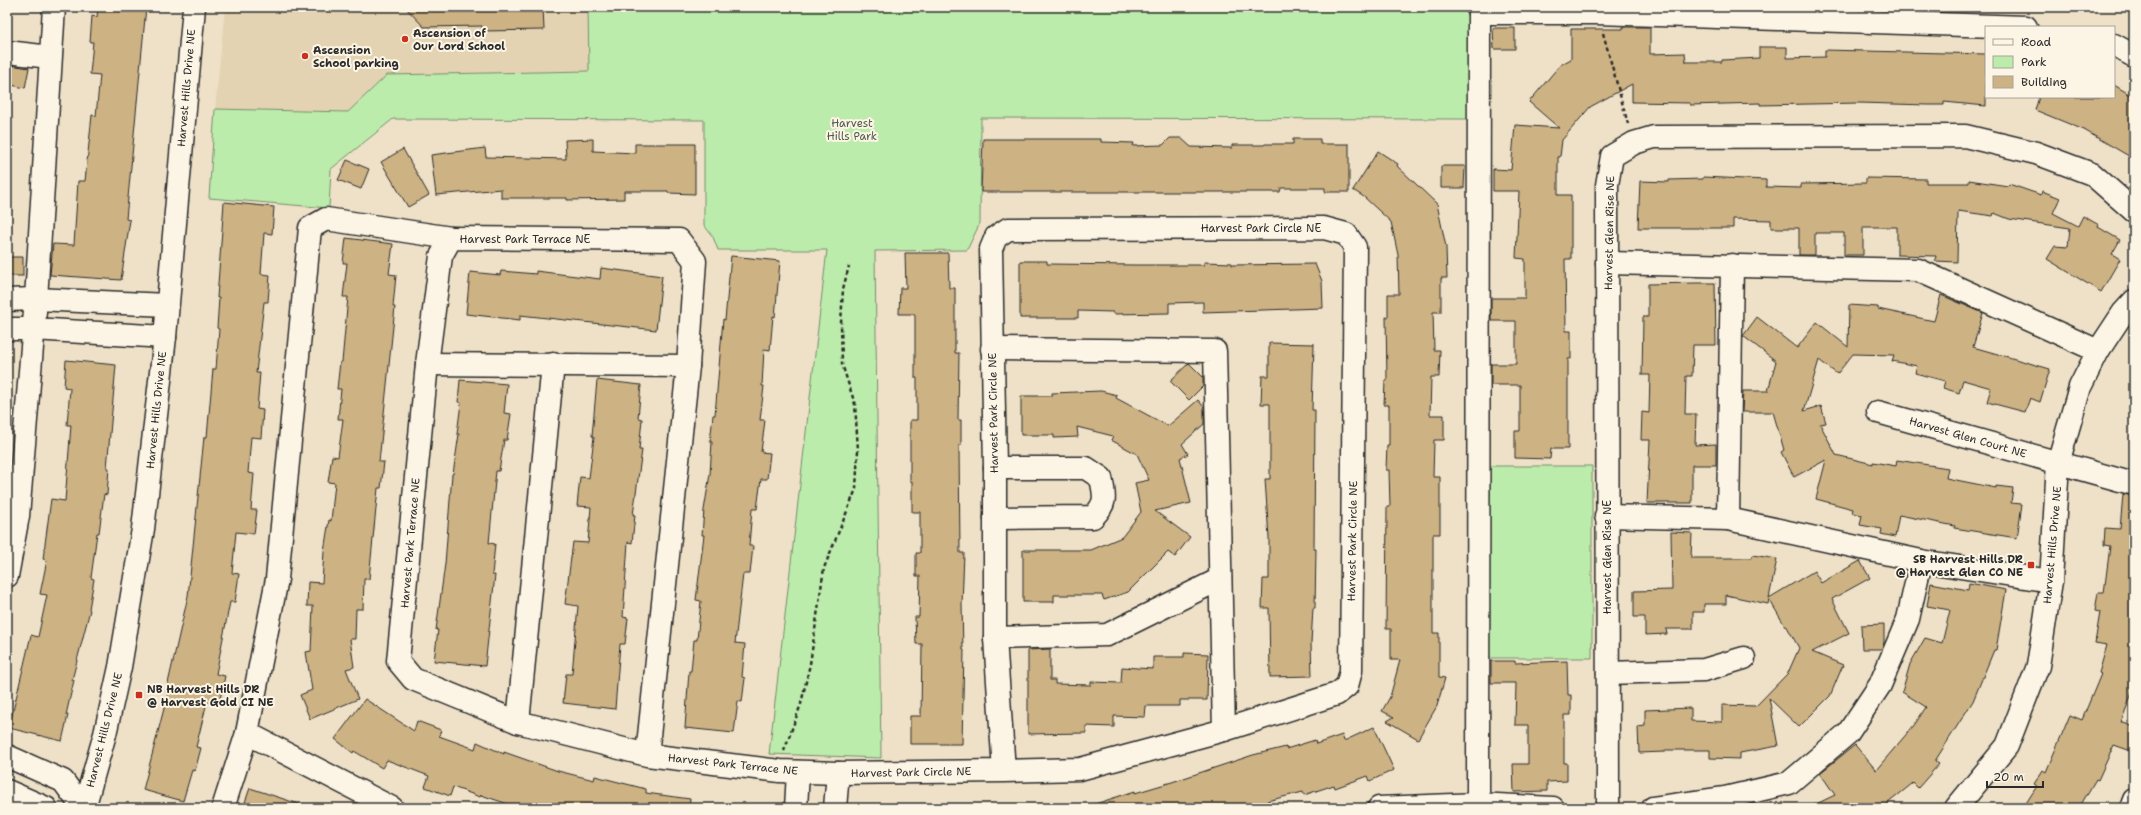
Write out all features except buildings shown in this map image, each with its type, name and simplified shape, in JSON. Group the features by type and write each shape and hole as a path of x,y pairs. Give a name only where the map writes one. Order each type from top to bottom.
{"street":[{"path":"7,576 18,516 36,299 54,7"},
{"name":"Harvest Hills Drive NE","path":"84,808 105,734 120,667 133,598 143,529 165,337 194,7"},
{"path":"1478,804 1479,10 1995,26"},
{"path":"2115,46 2134,56"},
{"path":"7,52 50,57"},
{"name":"Harvest Glen Rise NE","path":"1608,808 1606,516 1608,263 1607,185 1612,156 1634,143 1654,137 1965,136 2036,153 2092,174 2134,211"},
{"path":"223,808 247,733 277,579 310,228 326,219 451,238"},
{"name":"Harvest Park Circle NE","path":"808,772 1004,771 1080,769 1224,730 1337,694 1347,686 1351,671 1355,247 1346,234 1324,228 1008,229 996,237 991,249 995,468 995,638 1004,771"},
{"name":"Harvest Park Terrace NE","path":"647,755 688,366 695,261 679,240 451,238 441,256 427,364 398,661 413,679 518,722 647,755 808,772"},
{"path":"1608,263 1918,270 2098,351"},
{"path":"1728,519 1732,265"},
{"path":"7,300 36,299 167,305"},
{"name":"Harvest Hills Drive NE","path":"1956,808 2007,746 2038,666 2051,581 2058,463 2080,387 2098,351 2123,313 2134,301"},
{"path":"7,329 33,329 165,337"},
{"path":"992,349 1215,351 1224,730"},
{"path":"427,364 688,366"},
{"path":"518,722 553,364"},
{"name":"Harvest Glen Court NE","path":"1878,412 2134,484"},
{"path":"995,468 1086,468 1101,478 1105,495 1103,507 1093,517 995,518"},
{"path":"1606,516 1728,519 1921,561 2051,581"},
{"path":"1653,808 1725,798 1789,783 1848,733 1880,685 1908,618 1921,561"},
{"path":"995,638 1107,635 1220,579"},
{"path":"1608,673 1704,670 1744,658"},
{"path":"247,733 392,808"},
{"path":"7,756 63,781 84,808"},
{"path":"796,808 808,772"},
{"path":"808,772 835,808"},
{"path":"7,791 46,808"},
{"path":"2131,808 2134,800"},
{"path":"1379,808 1478,804 1553,808"}],"path":[{"path":"1597,13 1634,143"},
{"path":"808,772 783,754 801,704 810,664 824,568 856,489 858,450 855,404 842,364 840,323 843,289 849,266"}],"shaded area":[{"name":"Ascension of Our Lord School","path":"225,7 588,7 589,71 387,75 349,112 215,109"}],"green space":[{"name":"Harvest Hills Park","path":"588,7 1469,7 1468,119 981,118 980,223 967,250 875,251 881,758 769,754 827,250 718,250 713,237 704,225 704,120 393,119 331,169 329,208 209,198 215,109 348,112 387,75 589,71"},
{"path":"1488,466 1592,466 1592,658 1489,658"}],"place":[{"name":"Ascension of Our Lord School","path":"405,39"},
{"name":"Ascension School parking","path":"305,56"},
{"name":"SB Harvest Hills DR @ Harvest Glen CO NE","path":"2031,565"},
{"name":"NB Harvest Hills DR @ Harvest Gold CI NE","path":"139,695"}]}
